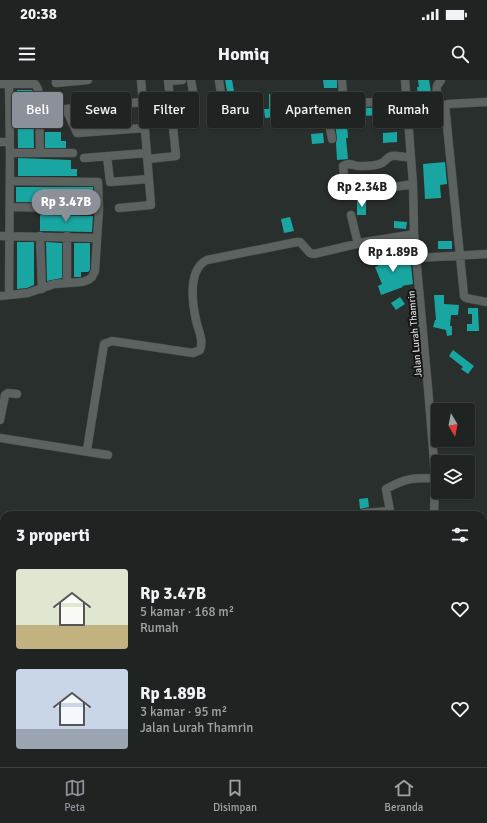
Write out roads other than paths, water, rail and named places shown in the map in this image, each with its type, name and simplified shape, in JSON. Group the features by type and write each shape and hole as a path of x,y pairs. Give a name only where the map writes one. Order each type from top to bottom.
{"street":[{"path":"56,80 56,83 88,80"},
{"path":"141,80 142,92"},
{"path":"84,158 107,156 176,156 169,81 182,80"},
{"path":"192,80 193,92"},
{"path":"219,80 221,92"},
{"path":"342,80 343,92"},
{"name":"Jalan Lurah Thamrin","path":"405,80 406,92"},
{"path":"436,92 437,86 441,80"},
{"path":"9,82 9,295"},
{"path":"0,84 9,82 35,84 38,89 40,153"},
{"path":"119,208 151,205 145,128 77,133 66,109 139,102"},
{"path":"487,102 445,105 465,297 487,302"},
{"path":"330,128 332,139"},
{"name":"Jalan Lurah Thamrin","path":"409,128 414,184 412,234 417,258 433,455"},
{"path":"0,142 10,142"},
{"path":"10,154 73,153"},
{"path":"107,156 110,182 149,179"},
{"path":"344,175 343,166 346,164 356,166 378,164 382,163 387,157 411,157"},
{"path":"0,296 20,295 54,284 85,281 94,275 98,183 96,181 10,180"},
{"path":"376,190 414,184"},
{"path":"10,207 98,209"},
{"path":"351,214 358,244"},
{"path":"87,450 104,344 112,341 193,353 200,350 202,340 195,318 192,295 193,285 201,263 207,260 297,242 300,242 310,253 314,254 412,234"},
{"path":"394,254 397,247 408,243 412,234"},
{"path":"0,236 67,236 96,238"},
{"path":"40,236 42,289"},
{"path":"67,236 67,282"},
{"path":"417,258 487,254"},
{"path":"0,420 5,395 8,393 18,394"},
{"path":"0,438 87,450 108,455"},
{"path":"390,511 386,489 401,481 418,478 431,478"},
{"name":"Jalan Lurah Thamrin","path":"434,499 434,511"}]}
